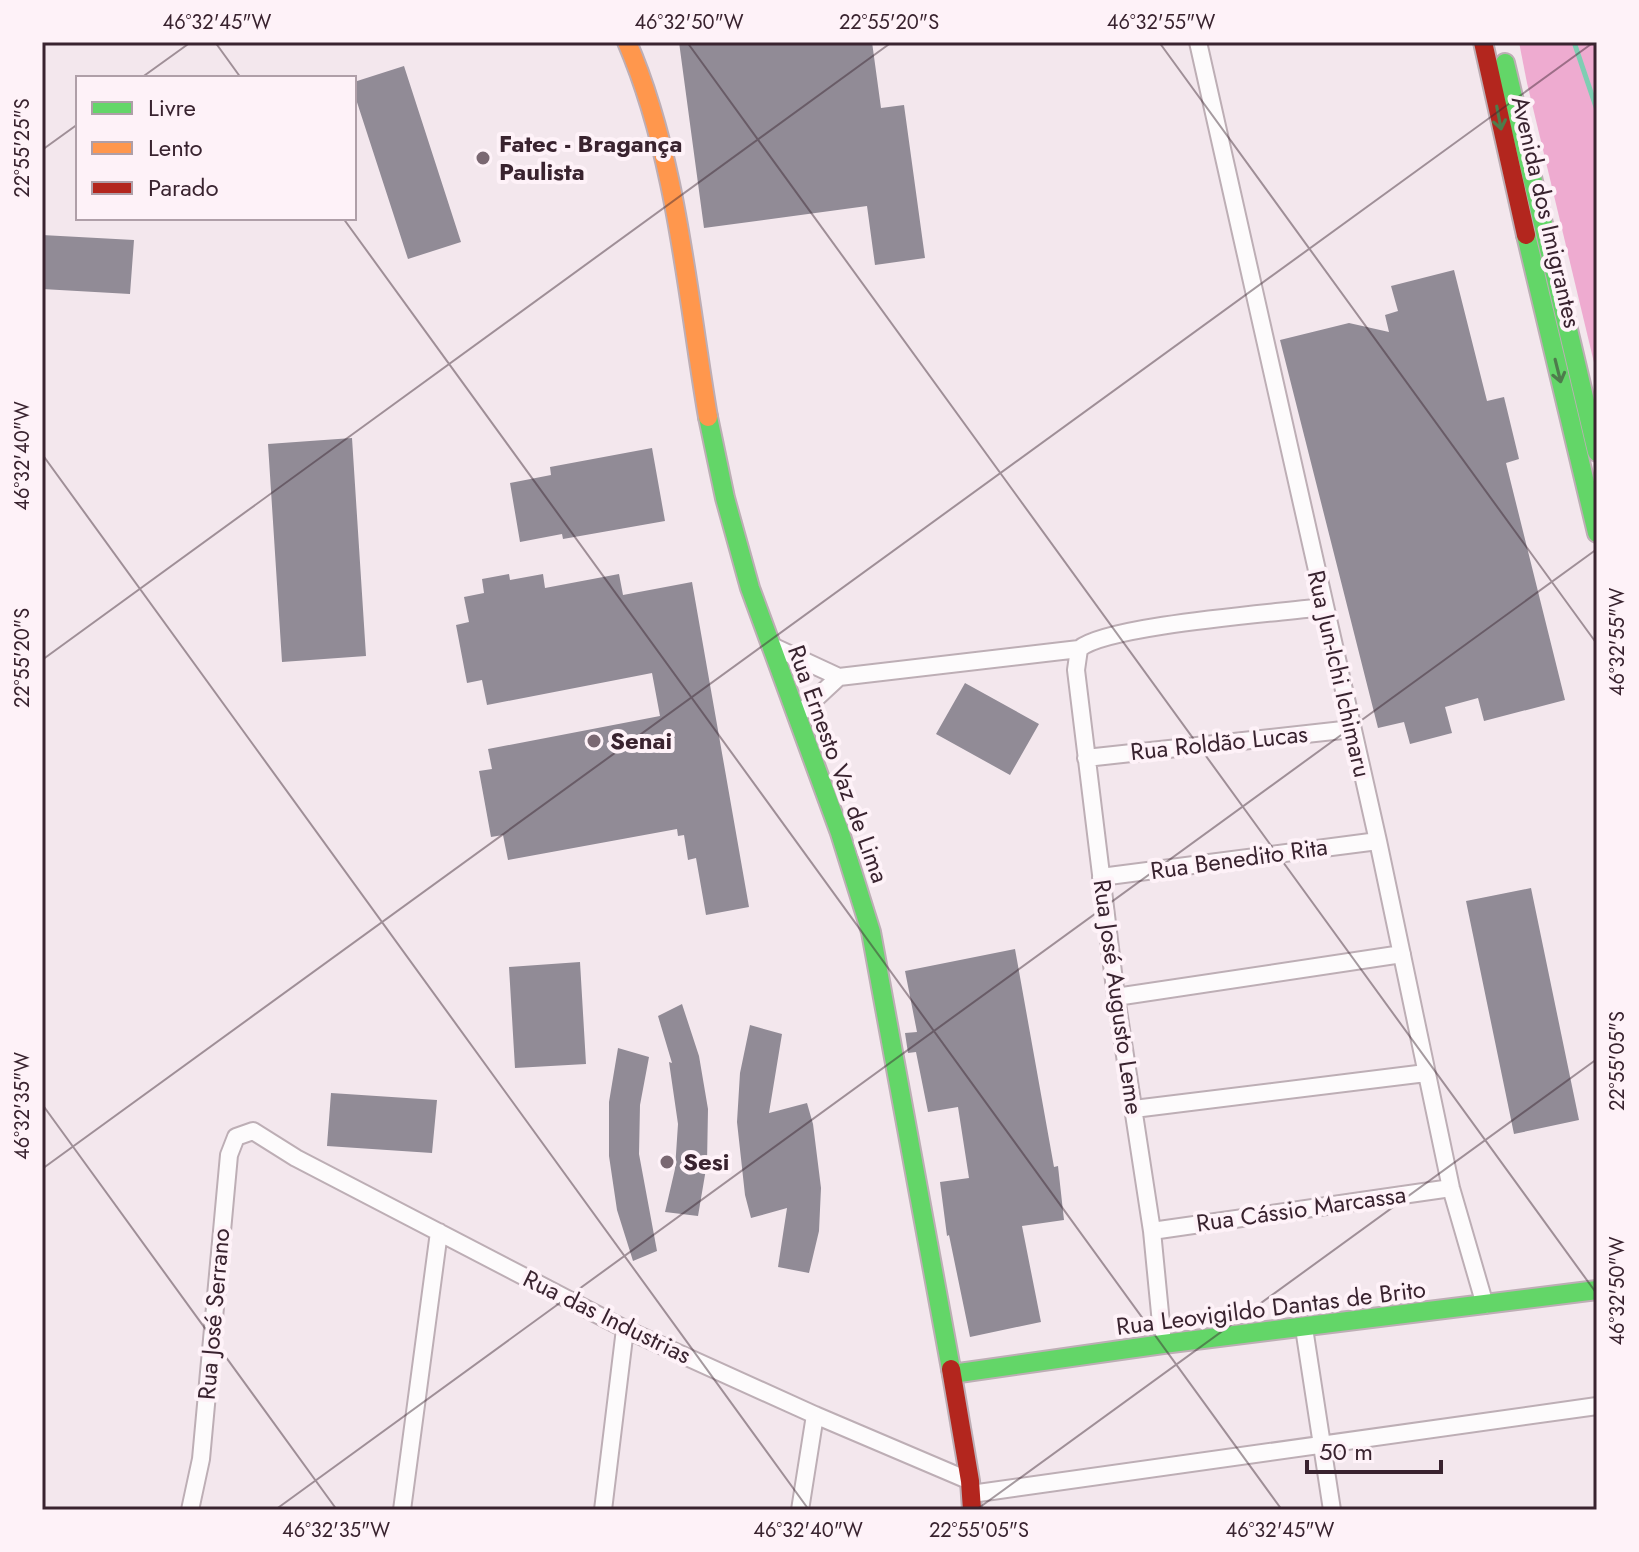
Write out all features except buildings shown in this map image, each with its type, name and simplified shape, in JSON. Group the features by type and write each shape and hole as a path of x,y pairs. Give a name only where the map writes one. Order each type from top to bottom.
{"street":[{"name":"Rua Ernesto Vaz de Lima","path":"627,42 650,101 665,164 708,415 735,538 770,645 839,828 871,932 952,1374 971,1495"},
{"name":"Rua Jun-Ichi Ichimaru","path":"1198,42 1378,841 1451,1188 1485,1305"},
{"name":"Avenida dos Imigrantes","path":"1483,42 1505,148 1597,533"},
{"name":"Avenida dos Imigrantes","path":"1500,42 1597,452"},
{"path":"770,645 839,677 1079,649 1094,640 1140,630 1323,607"},
{"name":"Rua José Augusto Leme","path":"1079,649 1076,670 1086,758 1116,997 1152,1231 1163,1344"},
{"path":"797,716 839,677"},
{"name":"Rua Roldão Lucas","path":"1086,758 1352,729"},
{"name":"Rua Benedito Rita","path":"1101,877 1378,841"},
{"path":"1116,997 1402,954"},
{"path":"1134,1109 1426,1073"},
{"name":"Rua das Industrias","path":"253,1131 296,1158 625,1329 815,1415 971,1495"},
{"name":"Rua José Serrano","path":"190,1510 201,1459 229,1155 236,1137 253,1131"},
{"name":"Rua Cássio Marcassa","path":"1152,1231 1451,1188"},
{"path":"402,1510 439,1232"},
{"name":"Rua Leovigildo Dantas de Brito","path":"952,1374 1163,1344 1597,1290"},
{"path":"1304,1328 1332,1510"},
{"path":"603,1510 625,1329"},
{"path":"971,1495 1597,1406"},
{"path":"800,1510 815,1415"}],"shaded area":[{"path":"1519,42 1597,42 1597,375 1527,83"}],"waterway":[{"path":"1574,42 1597,110"}],"traffic: fast":[{"path":"1505,63 1597,452"},
{"path":"1526,235 1597,533"},
{"path":"708,417 725,498 750,588 840,833 871,932 951,1369"},
{"path":"952,1374 1163,1344 1597,1290"}],"traffic: slow":[{"path":"627,42 644,86 669,179 708,417"}],"traffic: jam":[{"path":"1483,42 1526,235"},
{"path":"951,1369 972,1510"}],"place":[{"name":"Fatec - Bragança Paulista","path":"483,158"},
{"name":"Senai","path":"594,741"},
{"name":"Sesi","path":"667,1162"}]}
